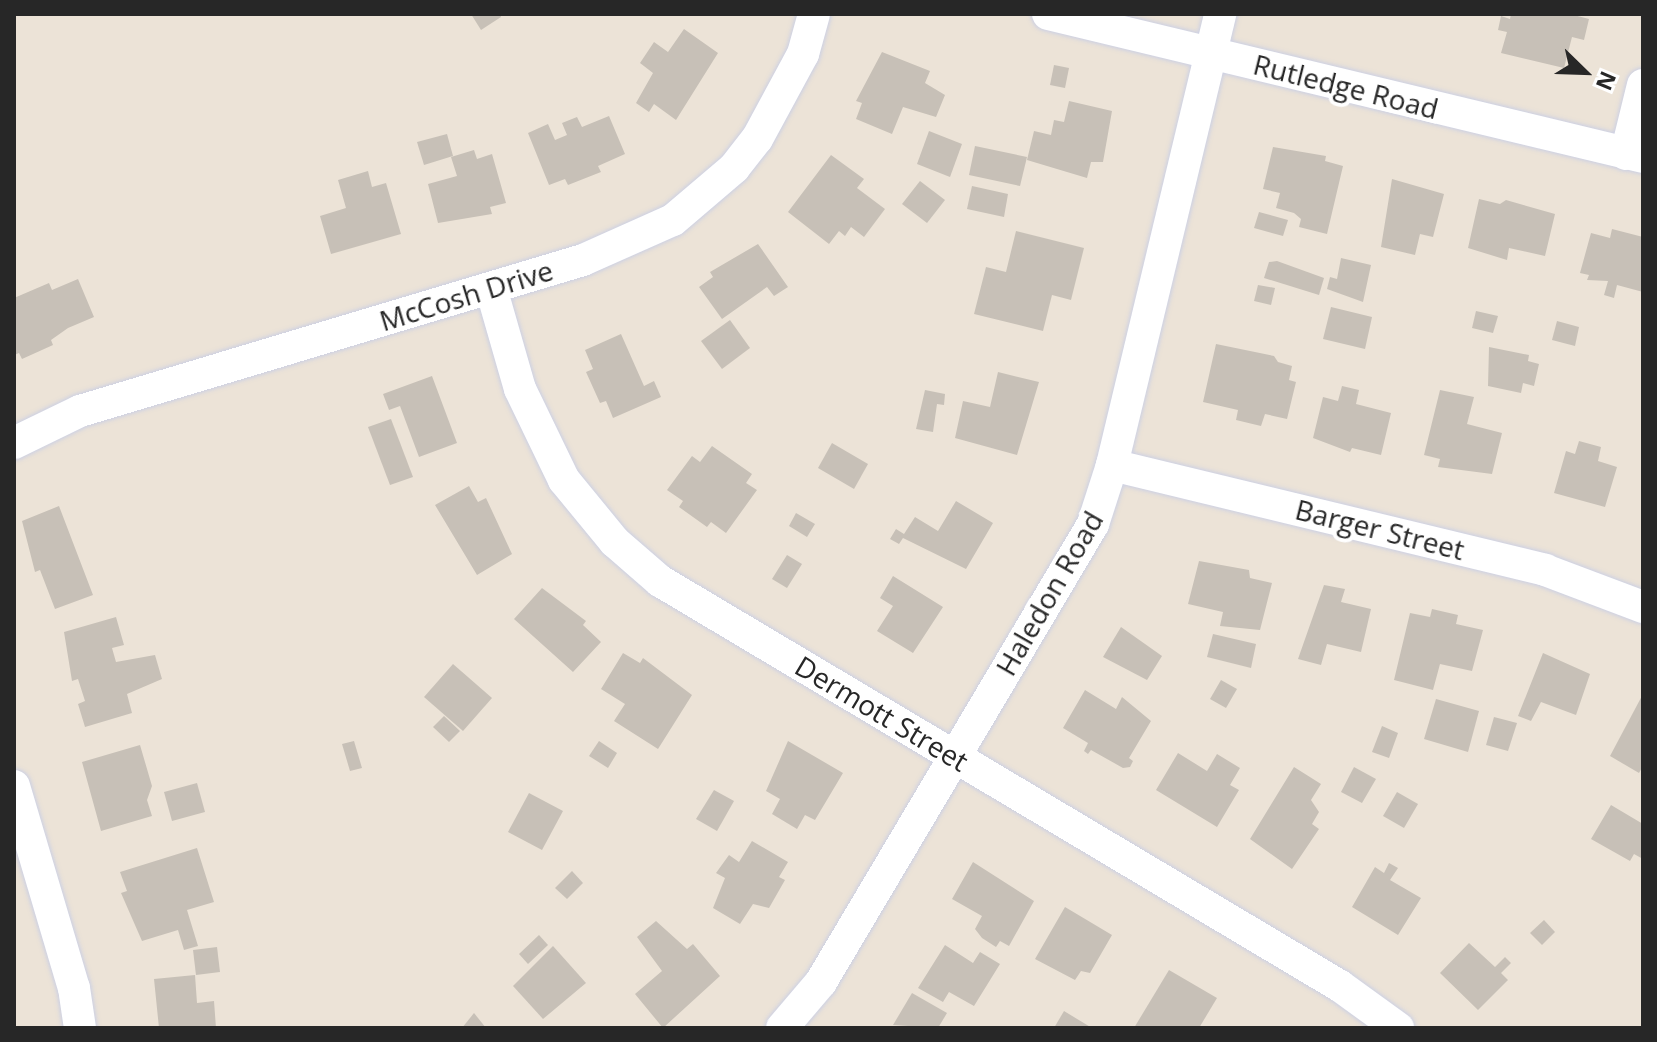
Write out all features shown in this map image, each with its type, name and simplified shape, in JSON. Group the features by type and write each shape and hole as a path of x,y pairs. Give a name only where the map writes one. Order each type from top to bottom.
{"street":[{"name":"McCosh Drive","path":"14,443 80,411 583,260 673,220 734,168 778,108 803,54 814,14"},
{"name":"Rutledge Road","path":"1048,14 1634,156"},
{"name":"Haledon Road","path":"782,1028 821,982 1093,524 1112,465 1220,14"},
{"path":"1634,156 1643,85"},
{"name":"Dermott Street","path":"491,288 520,389 540,437 564,480 615,542 681,595 1340,986 1398,1028"},
{"name":"Barger Street","path":"1112,465 1545,570 1643,607"},
{"path":"14,786 74,988 80,1028"}],"building":[{"path":"471,14 500,14 501,17 481,30"},
{"path":"1511,14 1570,14 1589,19 1584,40 1572,37 1564,68 1501,53 1507,32 1498,30 1501,16 1510,19"},
{"path":"684,29 718,53 676,120 654,104 649,112 636,103 653,73 640,63 654,42 668,52"},
{"path":"882,52 930,71 925,83 945,95 936,117 903,107 892,134 856,119 862,103 856,101"},
{"path":"1054,65 1069,68 1065,88 1050,85"},
{"path":"1069,101 1112,111 1103,162 1091,162 1087,178 1027,160 1034,131 1051,135 1054,120 1064,122"},
{"path":"609,116 625,154 598,166 601,172 568,185 565,179 549,185 528,133 548,124 555,140 567,135 562,123 577,117 582,127"},
{"path":"929,131 962,144 950,177 917,164"},
{"path":"447,134 453,156 424,165 417,142"},
{"path":"975,146 1027,157 1020,186 969,175"},
{"path":"1273,147 1326,156 1325,161 1343,166 1327,234 1299,227 1301,219 1294,213 1276,208 1280,193 1263,189"},
{"path":"474,150 477,159 492,154 506,203 490,207 492,214 438,223 428,184 457,176 451,157"},
{"path":"831,155 864,179 857,188 885,209 864,237 851,227 845,236 839,231 829,244 788,212"},
{"path":"368,171 372,187 386,183 401,234 331,254 320,216 346,208 338,180"},
{"path":"1392,179 1444,194 1433,237 1420,234 1415,255 1381,247"},
{"path":"920,181 945,200 927,223 902,204"},
{"path":"972,186 1008,194 1004,217 967,209"},
{"path":"1479,199 1500,204 1506,200 1555,214 1545,256 1509,248 1507,260 1468,248"},
{"path":"1259,212 1288,220 1283,236 1254,228"},
{"path":"1612,229 1643,237 1643,292 1617,285 1614,298 1604,295 1608,281 1587,280 1589,275 1580,273 1591,233 1610,238"},
{"path":"1016,231 1084,248 1071,300 1052,295 1043,331 974,314 986,267 1006,272"},
{"path":"758,244 788,287 774,296 767,287 722,319 699,287 713,277 710,272"},
{"path":"1341,258 1371,265 1363,302 1327,289 1330,277 1337,279"},
{"path":"1277,261 1324,278 1319,295 1264,278 1269,262"},
{"path":"78,279 94,317 68,328 51,340 53,345 22,359 19,353 14,355 14,298 49,283 52,290"},
{"path":"1258,285 1275,288 1271,305 1254,301"},
{"path":"1331,307 1372,317 1365,349 1323,339"},
{"path":"1476,311 1498,316 1493,333 1472,328"},
{"path":"730,320 750,348 722,369 701,341"},
{"path":"1557,321 1579,327 1575,346 1552,340"},
{"path":"621,334 644,386 654,381 661,397 613,418 606,401 600,403 586,372 593,369 585,350"},
{"path":"1216,344 1274,356 1278,362 1292,366 1289,380 1296,382 1287,419 1265,414 1261,426 1236,420 1238,410 1203,402"},
{"path":"1489,347 1529,355 1528,361 1539,364 1534,386 1523,383 1521,393 1488,386"},
{"path":"998,372 1039,382 1017,455 955,438 963,401 990,407"},
{"path":"432,376 457,443 419,457 400,406 389,410 383,394"},
{"path":"1342,386 1359,390 1356,404 1391,413 1381,455 1352,448 1350,452 1313,438 1323,397 1338,401"},
{"path":"925,390 945,394 944,405 937,404 933,432 916,429"},
{"path":"1440,390 1474,397 1467,424 1502,433 1492,474 1438,467 1440,459 1424,455"},
{"path":"391,419 413,477 390,485 368,427"},
{"path":"1579,441 1601,447 1598,461 1617,467 1605,507 1554,493 1566,451 1575,454"},
{"path":"832,443 868,464 854,489 818,468"},
{"path":"712,446 752,474 746,483 757,490 726,533 711,522 707,527 679,507 683,501 667,490 692,456 700,462"},
{"path":"469,486 478,502 486,498 512,554 477,575 435,505"},
{"path":"956,501 993,523 966,569 903,538 899,544 890,539 896,529 904,534 915,517 938,531"},
{"path":"59,506 93,595 55,609 40,570 35,572 22,521"},
{"path":"796,513 815,524 807,537 789,526"},
{"path":"787,555 802,564 787,588 772,579"},
{"path":"1199,561 1249,570 1250,578 1272,583 1260,630 1220,626 1223,612 1188,604"},
{"path":"893,576 943,607 913,653 877,631 893,606 880,598"},
{"path":"1324,585 1345,589 1341,602 1371,609 1361,652 1327,644 1321,665 1298,659"},
{"path":"542,588 586,621 583,625 601,642 573,672 514,619"},
{"path":"1432,609 1458,615 1456,624 1483,630 1472,671 1440,664 1433,690 1394,680 1410,613 1430,617"},
{"path":"116,617 124,645 112,648 116,662 155,655 162,679 127,694 132,713 85,727 78,704 85,701 78,679 72,681 64,632"},
{"path":"1121,627 1162,656 1147,680 1103,657"},
{"path":"1213,634 1256,644 1251,668 1207,657"},
{"path":"623,653 640,663 643,658 692,695 658,749 614,721 625,704 601,689"},
{"path":"1543,653 1590,674 1576,715 1541,702 1531,721 1518,716"},
{"path":"453,664 492,698 463,731 424,697"},
{"path":"1221,680 1237,689 1226,708 1210,699"},
{"path":"1085,690 1116,709 1122,697 1151,721 1129,758 1133,761 1130,767 1123,768 1091,750 1088,754 1084,751 1088,743 1063,728"},
{"path":"1643,694 1643,766 1639,773 1610,756"},
{"path":"1436,699 1479,711 1468,752 1424,739"},
{"path":"444,716 460,731 449,742 433,727"},
{"path":"1494,717 1517,723 1508,751 1486,745"},
{"path":"1382,726 1398,733 1389,758 1372,752"},
{"path":"354,741 362,768 350,771 342,744"},
{"path":"599,741 617,753 608,768 589,756"},
{"path":"788,741 843,773 815,820 805,815 797,829 772,814 780,799 766,791"},
{"path":"140,745 152,786 147,800 152,816 101,831 82,762"},
{"path":"1178,753 1207,771 1217,754 1240,768 1230,785 1239,790 1217,827 1156,790"},
{"path":"1294,767 1321,784 1311,800 1319,812 1312,824 1319,829 1292,869 1250,839"},
{"path":"1354,767 1376,779 1362,803 1341,792"},
{"path":"197,783 205,812 172,821 164,792"},
{"path":"714,790 734,801 717,831 696,819"},
{"path":"1397,792 1418,804 1404,828 1383,816"},
{"path":"529,793 563,811 542,850 508,832"},
{"path":"1611,805 1643,824 1643,859 1634,854 1630,861 1591,839"},
{"path":"752,841 788,862 779,877 785,880 769,908 753,904 740,924 713,908 725,878 716,873 729,855 739,862"},
{"path":"197,848 214,902 187,910 198,946 184,950 178,930 142,941 121,893 127,891 120,872"},
{"path":"973,862 1034,901 1009,946 1000,941 996,947 982,938 975,929 982,916 952,899"},
{"path":"1389,863 1398,868 1390,880 1421,898 1398,935 1352,907 1375,867 1384,873"},
{"path":"572,871 583,883 567,899 555,888"},
{"path":"1065,907 1112,935 1090,973 1081,971 1075,980 1035,959"},
{"path":"1544,920 1555,932 1542,945 1530,933"},
{"path":"656,921 687,949 693,944 720,976 663,1028 635,994 662,971 637,937"},
{"path":"539,935 548,945 528,964 519,954"},
{"path":"1469,943 1495,967 1505,957 1511,963 1501,973 1508,980 1478,1010 1440,973"},
{"path":"945,945 973,963 980,952 1000,964 974,1006 949,992 943,1002 918,988"},
{"path":"553,946 586,983 543,1019 513,986"},
{"path":"217,947 220,972 196,975 193,950"},
{"path":"1169,970 1217,998 1199,1028 1134,1028"},
{"path":"195,975 197,1003 214,1001 216,1028 159,1028 154,979"},
{"path":"912,993 947,1013 938,1028 893,1025"},
{"path":"1064,1011 1092,1028 1054,1028"},
{"path":"474,1013 486,1028 462,1028"}]}
